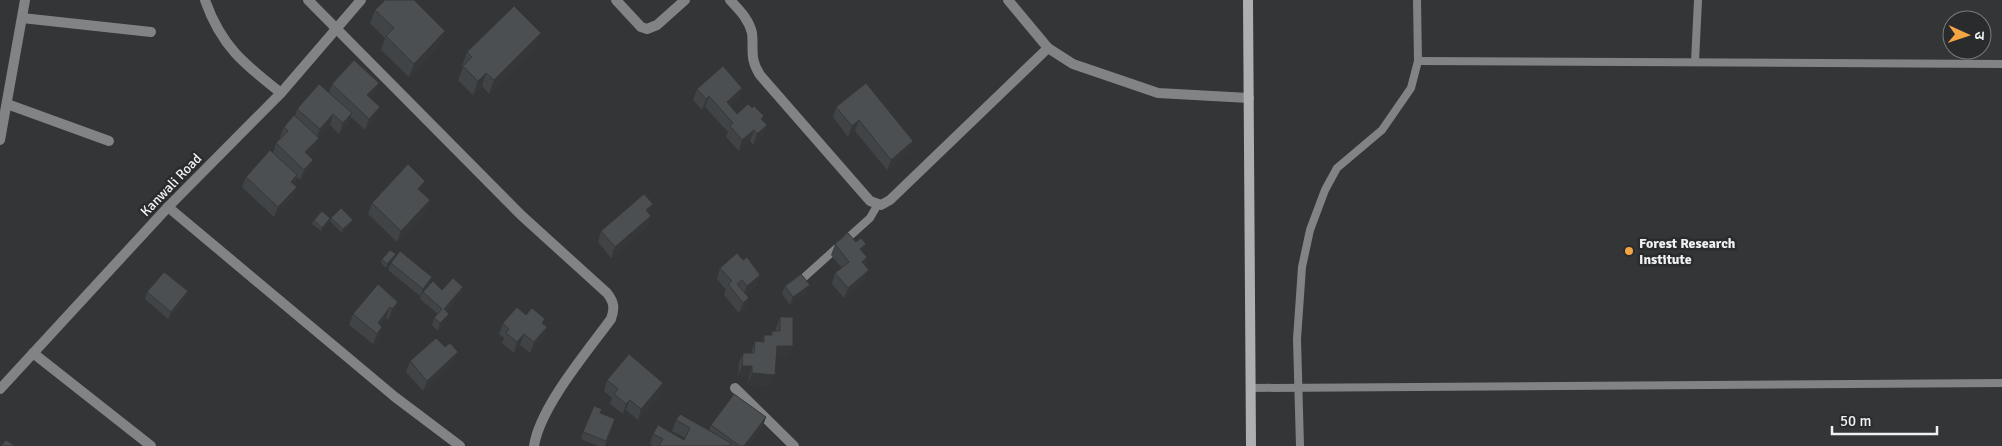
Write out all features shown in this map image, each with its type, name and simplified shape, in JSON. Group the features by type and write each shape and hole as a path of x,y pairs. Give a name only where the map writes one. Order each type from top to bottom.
{"main road":[{"path":"1248,0 1251,446"}],"street":[{"path":"0,140 25,0"},
{"path":"205,0 220,34 231,50 281,93"},
{"path":"308,0 521,215 607,293 613,301 614,310 611,319 564,384 542,422 534,446"},
{"name":"Kanwali Road","path":"0,389 168,207 281,93 361,0"},
{"path":"616,0 641,27 647,29 657,25 685,0"},
{"path":"730,0 746,18 752,32 752,58 760,75 870,201 878,204 886,204 1048,48"},
{"path":"1008,0 1048,48 1073,64 1158,93 1249,98"},
{"path":"22,18 151,32"},
{"path":"0,82 8,90"},
{"path":"7,104 108,140"},
{"path":"168,207 395,397 460,446"},
{"path":"33,353 151,446"},
{"path":"735,388 794,446"},
{"path":"777,446 784,436"}],"lane":[{"path":"1300,446 1297,339 1302,267 1310,230 1325,190 1337,168 1382,130 1411,88 1418,61 1416,0"},
{"path":"1695,62 1698,0"},
{"path":"1418,61 2002,64"},
{"path":"800,281 870,218 878,204"},
{"path":"1252,388 2002,384"}],"building":[{"path":"385,0 414,0 445,31 414,64 386,36 394,28 375,10"},
{"path":"514,6 541,33 494,80 486,73 478,81 463,66 472,57 467,52"},
{"path":"354,60 379,83 367,95 380,107 369,119 332,84"},
{"path":"723,66 742,88 727,102 737,114 748,104 752,108 754,106 764,116 761,119 767,125 757,134 754,130 742,140 730,126 733,123 709,96 706,99 697,89"},
{"path":"866,83 913,141 891,160 859,120 852,126 836,107"},
{"path":"319,84 352,113 343,123 333,114 320,129 297,109"},
{"path":"294,115 319,138 305,152 313,160 304,170 276,143 288,131 284,127"},
{"path":"270,150 297,175 291,182 297,187 278,207 246,177"},
{"path":"408,164 425,181 418,189 430,200 401,231 372,203"},
{"path":"644,194 653,204 646,210 651,216 615,247 601,231"},
{"path":"341,208 353,220 343,229 331,218"},
{"path":"322,211 330,218 322,228 314,220"},
{"path":"848,233 856,242 861,238 866,244 860,249 867,257 862,262 869,270 848,288 835,273 849,262 835,244"},
{"path":"390,250 396,254 387,264 382,259"},
{"path":"400,251 432,277 423,289 391,263"},
{"path":"737,253 743,260 747,257 760,275 747,286 742,280 737,284 749,298 743,303 728,284 732,281 720,268"},
{"path":"164,272 188,291 171,312 147,292"},
{"path":"801,274 810,285 793,297 785,286"},
{"path":"453,278 463,287 444,309 449,314 440,323 434,318 442,309 423,292 433,281 442,290"},
{"path":"378,284 398,302 392,309 390,307 378,323 382,327 377,334 353,314"},
{"path":"517,307 526,315 532,308 545,319 542,323 547,327 534,342 524,334 517,342 506,333 509,329 503,323"},
{"path":"780,317 793,317 793,346 777,346 775,375 752,373 752,366 742,366 743,353 754,353 755,341 764,342 764,335 772,335 772,331 780,331"},
{"path":"436,338 445,347 450,343 458,352 427,381 410,361"},
{"path":"629,354 663,383 641,409 630,400 626,404 614,394 618,389 607,380"},
{"path":"734,394 766,417 744,446 740,446 711,425"},
{"path":"594,406 602,409 600,413 615,419 606,441 583,432"},
{"path":"680,414 731,443 729,446 659,446 663,439 653,434 658,425 684,440 690,428 676,420"},
{"path":"6,440 15,446 1,446"}],"place":[{"name":"Forest Research Institute","path":"1629,251"}]}
